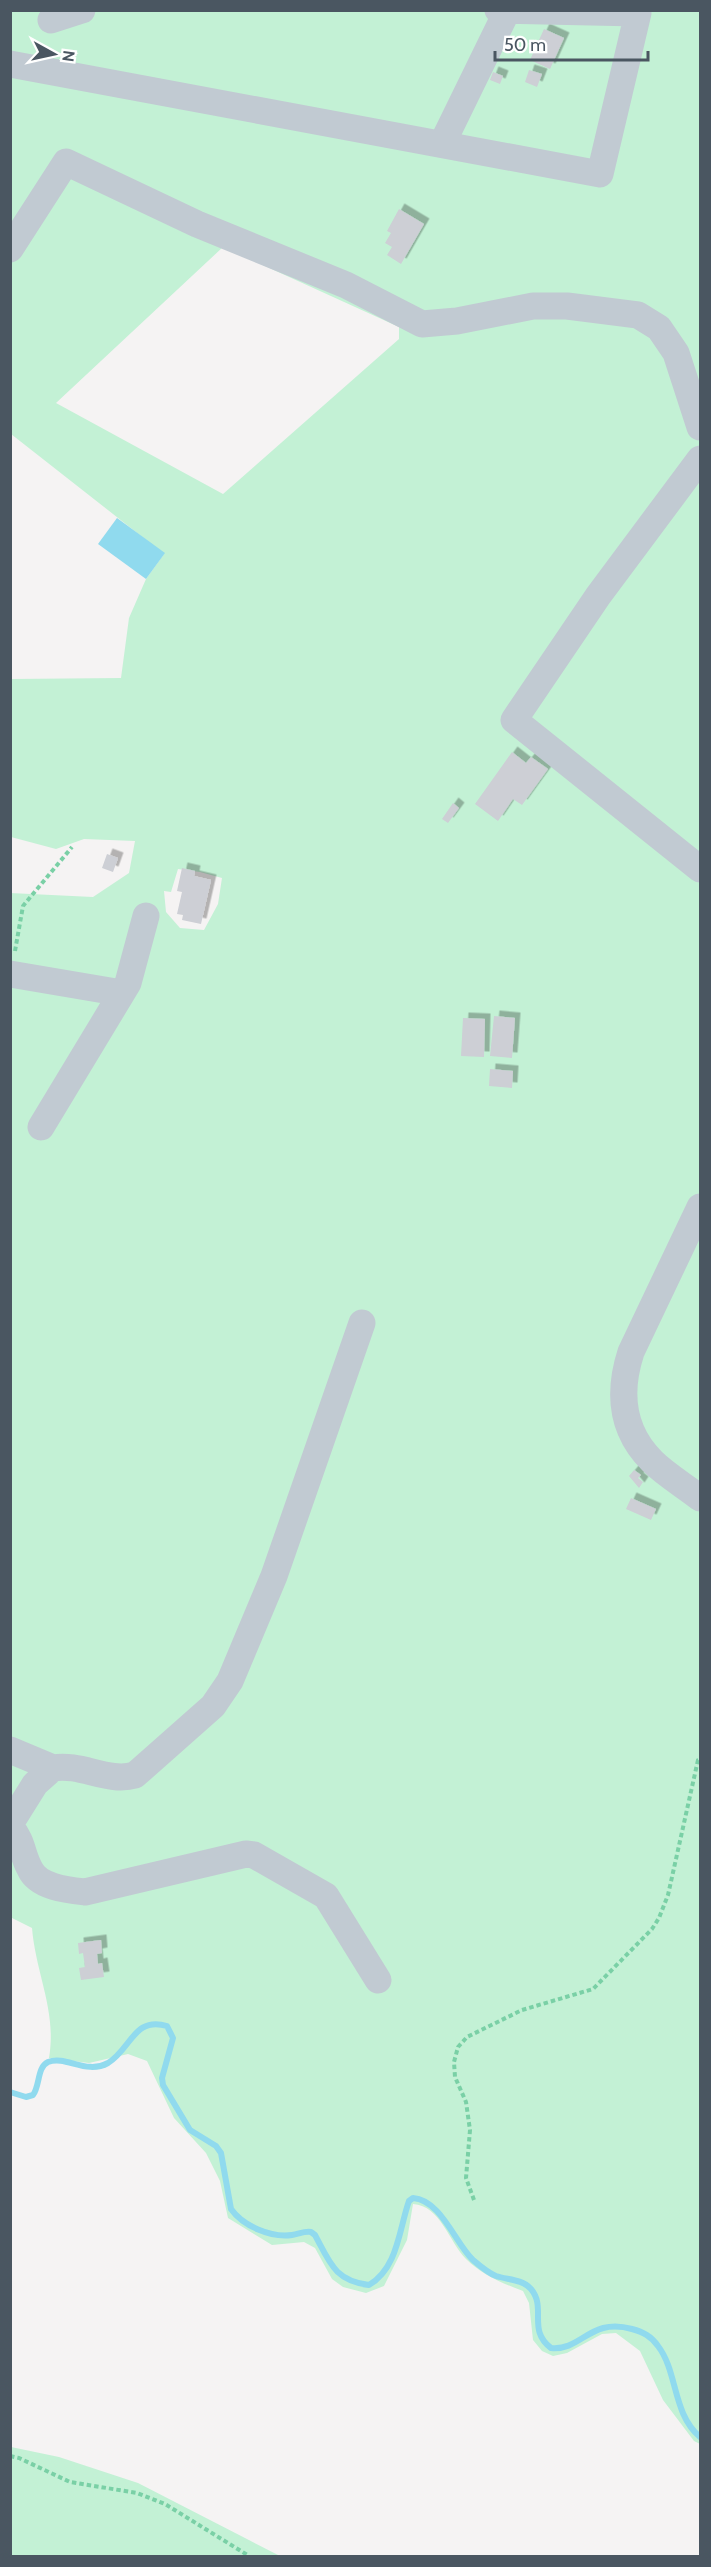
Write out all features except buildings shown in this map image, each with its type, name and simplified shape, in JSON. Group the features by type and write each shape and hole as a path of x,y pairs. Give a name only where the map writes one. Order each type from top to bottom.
{"lane":[{"path":"51,20 82,10"},
{"path":"10,64 600,174 638,13 498,10"},
{"path":"442,144 507,11"},
{"path":"10,249 66,162 197,224 346,285 422,324 457,321 533,306 567,306 638,315 659,328 676,353 700,427"},
{"path":"700,459 598,596 514,720 700,869"},
{"path":"41,1126 128,983 146,916"},
{"path":"11,974 123,993"},
{"path":"700,1207 631,1352 622,1389 631,1431 642,1448 652,1461 700,1498"},
{"path":"10,1750 53,1768 81,1767 125,1778 135,1775 213,1706 230,1681 274,1576 362,1323"},
{"path":"53,1768 35,1784 10,1825 23,1847 30,1870 40,1881 68,1890 85,1892 246,1854 254,1856 326,1896 378,1980"}],"path":[{"path":"11,974 23,906 72,847"},
{"path":"474,2200 466,2178 469,2121 466,2102 455,2077 454,2062 458,2047 467,2037 522,2010 593,1989 652,1929 660,1918 668,1895 700,1759"},
{"path":"10,2456 70,2482 137,2493 165,2504 249,2556"}],"green space":[{"path":"11,11 700,11 700,2444 694,2441 663,2400 640,2351 616,2333 602,2334 567,2353 553,2356 542,2351 533,2340 529,2303 523,2291 493,2278 472,2265 460,2252 438,2218 423,2206 413,2204 407,2240 384,2286 366,2293 343,2287 332,2279 315,2248 304,2242 272,2245 228,2218 220,2181 206,2153 174,2118 147,2061 128,2054 89,2063 49,2058 50,2024 32,1928 10,1917 10,893 93,897 129,873 135,841 84,839 56,849 11,837 11,679 121,678 129,618 146,579 164,554 11,434","holes":["223,247 399,327 399,339 223,494 56,403","178,869 222,878 218,904 204,930 180,928 166,912 164,891 171,892"]},
{"path":"11,2447 59,2457 138,2483 280,2556 11,2556"}],"water":[{"path":"117,518 165,553 146,579 98,544"}],"waterway":[{"path":"10,2092 26,2097 33,2095 40,2072 44,2064 48,2062 62,2061 84,2066 100,2066 116,2057 140,2030 156,2024 167,2026 173,2038 162,2078 163,2085 190,2130 216,2146 221,2153 231,2209 243,2221 258,2230 275,2235 311,2232 341,2275 358,2283 369,2285 379,2278 392,2258 409,2201 413,2198 423,2201 440,2214 466,2253 478,2265 493,2275 519,2282 531,2289 538,2304 540,2334 551,2348 571,2345 606,2327 618,2326 632,2329 650,2337 664,2356 684,2416 700,2437"}]}
